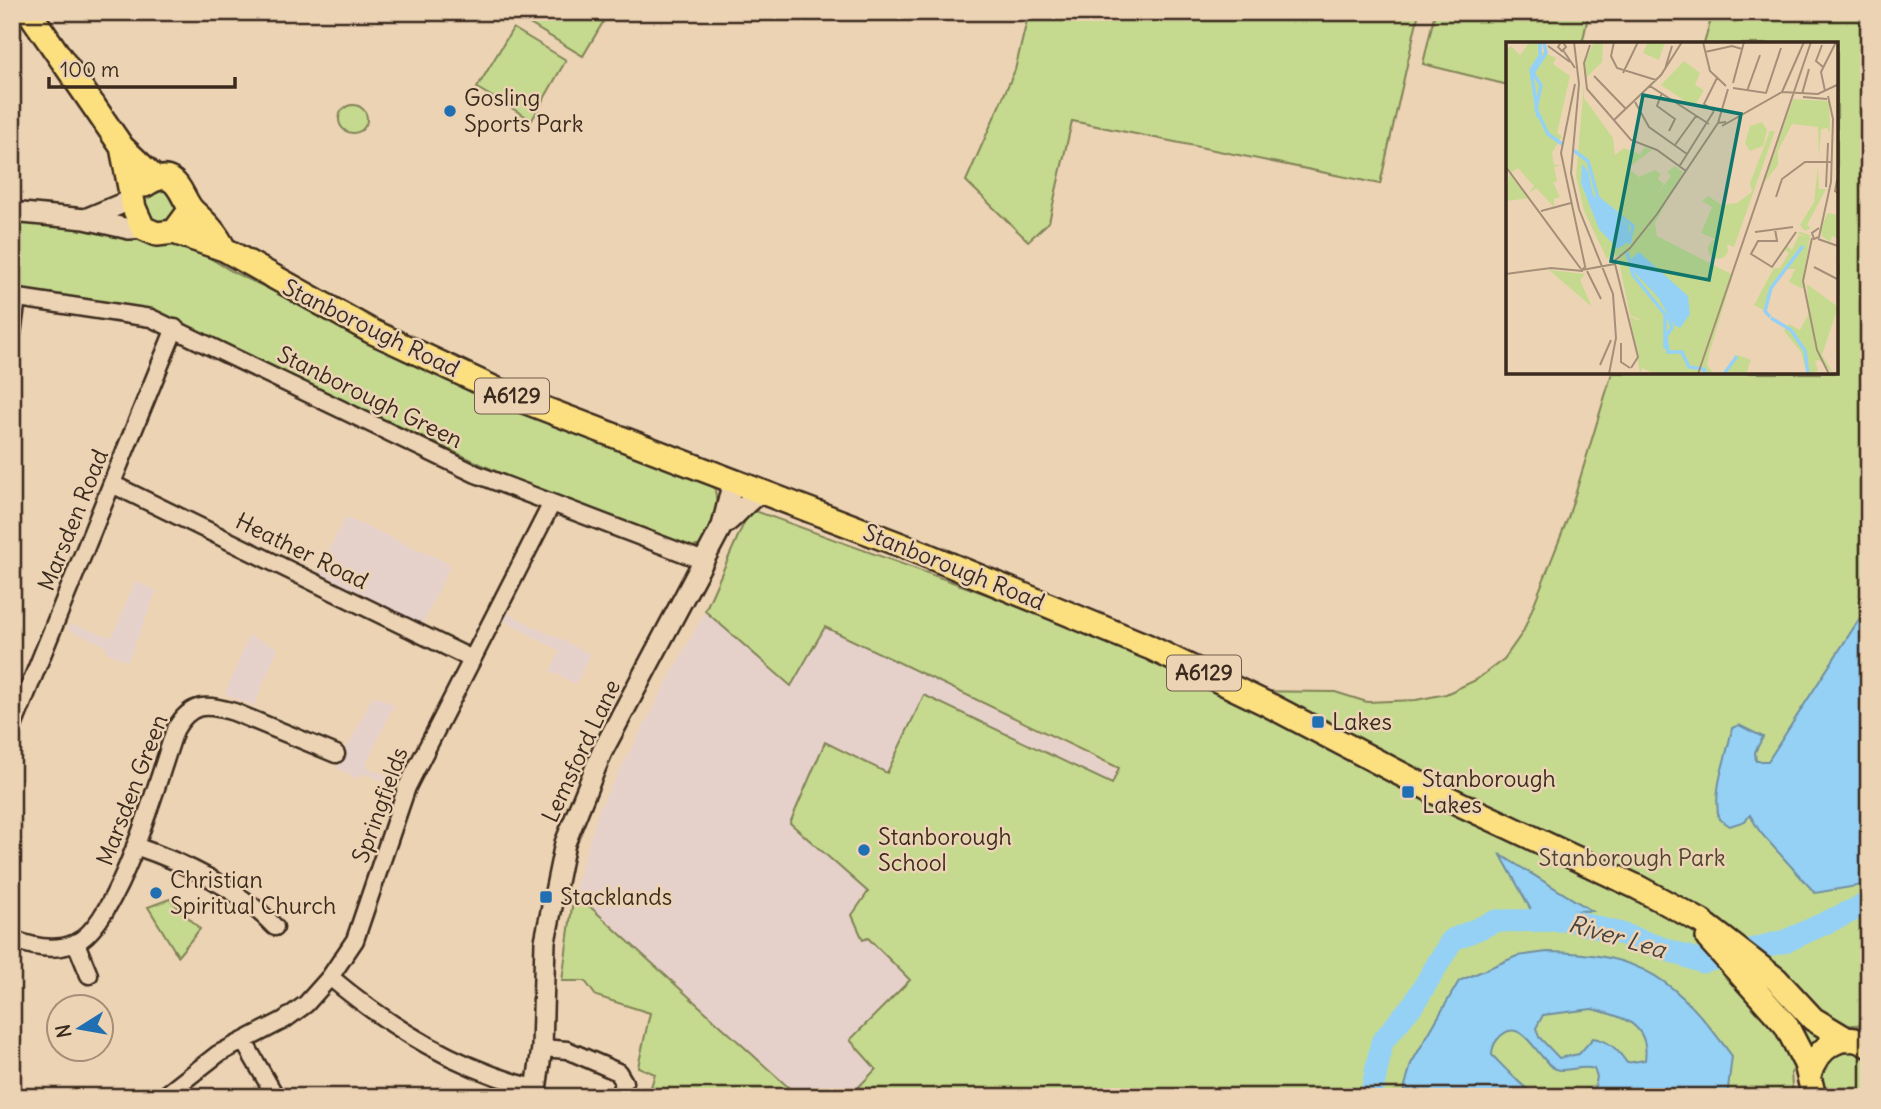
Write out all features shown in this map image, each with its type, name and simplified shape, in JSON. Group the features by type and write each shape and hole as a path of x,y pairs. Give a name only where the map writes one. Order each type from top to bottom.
{"main road":[{"name":"Stanborough Road","path":"29,12 122,147 156,179 174,182 182,189 191,209 216,232 224,249"},
{"name":"Stanborough Road","path":"122,147 134,208 143,228 157,234 174,232 224,249 372,331 508,394 914,550 1149,647 1441,795 1675,907 1719,940"},
{"path":"134,199 139,190 156,179"},
{"path":"174,232 182,225 191,209"},
{"name":"A6129","path":"1719,940 1776,979 1813,1018 1863,1043"},
{"name":"A6129","path":"1719,940 1791,1033 1811,1086"},
{"path":"1811,1086 1813,1062 1824,1048 1863,1043"}],"street":[{"path":"85,219 134,199"},
{"path":"12,212 143,228"},
{"path":"12,334 15,297"},
{"name":"Stanborough Green","path":"15,297 130,314 175,328 476,474 704,561"},
{"name":"Marsden Road","path":"12,729 175,328"},
{"name":"Lemsford Lane","path":"536,1093 542,1048 545,941 565,844 602,752 722,526 733,481"},
{"name":"Heather Road","path":"112,484 472,659"},
{"name":"Lemsford Lane","path":"722,526 731,520 742,505 762,492"},
{"name":"Springfields","path":"163,1097 218,1054 244,1042 306,1004 330,977 355,940 407,787 552,502"},
{"name":"Marsden Green","path":"76,943 99,923 111,904 135,846 175,730 184,714 195,708 218,707 336,754"},
{"path":"135,846 156,853 226,889 275,927"},
{"path":"12,939 38,947 76,943 89,975"},
{"path":"330,977 370,1010 408,1035 463,1065 536,1093"},
{"path":"244,1042 276,1097"},
{"path":"542,1048 567,1051 618,1072 624,1082 618,1097"}],"shaded area":[{"path":"345,517 451,564 423,624 318,572"},
{"path":"135,581 157,591 128,661 107,653 105,645 68,630 71,624 112,637"},
{"name":"Stanborough School","path":"705,611 790,686 825,627 1184,802 914,1097 799,1097 574,892 599,809"},
{"path":"507,613 591,654 576,684 550,671 560,651 504,621"},
{"path":"249,635 278,648 254,706 225,694"},
{"path":"373,695 394,705 366,764 370,769 399,780 397,786 365,774 361,774 359,779 337,768"}],"green space":[{"path":"510,12 609,12 583,56"},
{"path":"1029,12 1419,12 1380,184 1072,121 1049,222 1028,241 966,181 1015,70"},
{"path":"1435,12 1589,12 1582,42 1506,42 1506,85 1423,64"},
{"name":"Stanborough Park","path":"1713,12 1869,12 1869,1025 1844,1027 1833,1031 1815,1044 1791,1073 1793,1097 849,1097 876,1069 850,1040 910,980 868,938 863,940 852,915 868,892 790,823 825,742 887,773 924,695 1112,784 1119,768 825,627 791,686 705,611 750,509 1140,650 1223,691 1335,692 1367,702 1416,700 1446,694 1476,680 1504,659 1523,632 1568,518 1612,374 1839,374 1839,42 1705,42"},
{"path":"513,28 566,60 532,120 477,88"},
{"path":"353,105 363,109 367,119 363,129 353,133 343,129 339,119 343,109"},
{"path":"167,189 180,206 167,224 150,221 143,200 150,192"},
{"path":"12,219 100,229 143,240 183,242 235,273 392,347 714,486 716,508 710,531 702,545 687,548 556,499 151,311 12,291"},
{"path":"574,892 799,1097 648,1097 655,1074 638,1067 650,1013 596,996 585,981 562,981"},
{"path":"170,899 200,929 178,956 148,907"},
{"path":"1846,1050 1869,1059 1869,1097 1826,1097 1822,1089 1820,1081 1823,1068 1832,1057"}],"water":[{"path":"1869,604 1869,884 1815,893 1760,832 1750,815 1745,821 1730,826 1719,819 1719,784 1732,728 1739,725 1763,737 1755,752 1756,761 1768,761"},
{"path":"1501,855 1592,911 1531,910"},
{"path":"1547,952 1609,958 1633,965 1655,976 1693,1008 1732,1056 1727,1097 1564,1097 1595,1087 1597,1077 1594,1069 1556,1069 1549,1065 1522,1034 1514,1031 1506,1032 1497,1040 1492,1055 1522,1085 1540,1097 1402,1097 1411,1064 1459,981 1517,956","holes":["1592,1009 1623,1019 1638,1030 1643,1038 1645,1060 1627,1063 1613,1047 1593,1038 1579,1054 1559,1058 1539,1037 1536,1028 1543,1015"]}],"waterway":[{"name":"River Lea","path":"1371,1097 1382,1042 1415,1002 1452,940 1496,921 1569,920 1622,934 1702,962 1786,941 1869,903"}],"place":[{"name":"Gosling Sports Park","path":"450,111"},
{"name":"Lakes","path":"1318,722"},
{"name":"Stanborough Lakes","path":"1408,792"},
{"name":"Stanborough School","path":"864,850"},
{"name":"Christian Spiritual Church","path":"156,893"},
{"name":"Stacklands","path":"546,897"}]}
